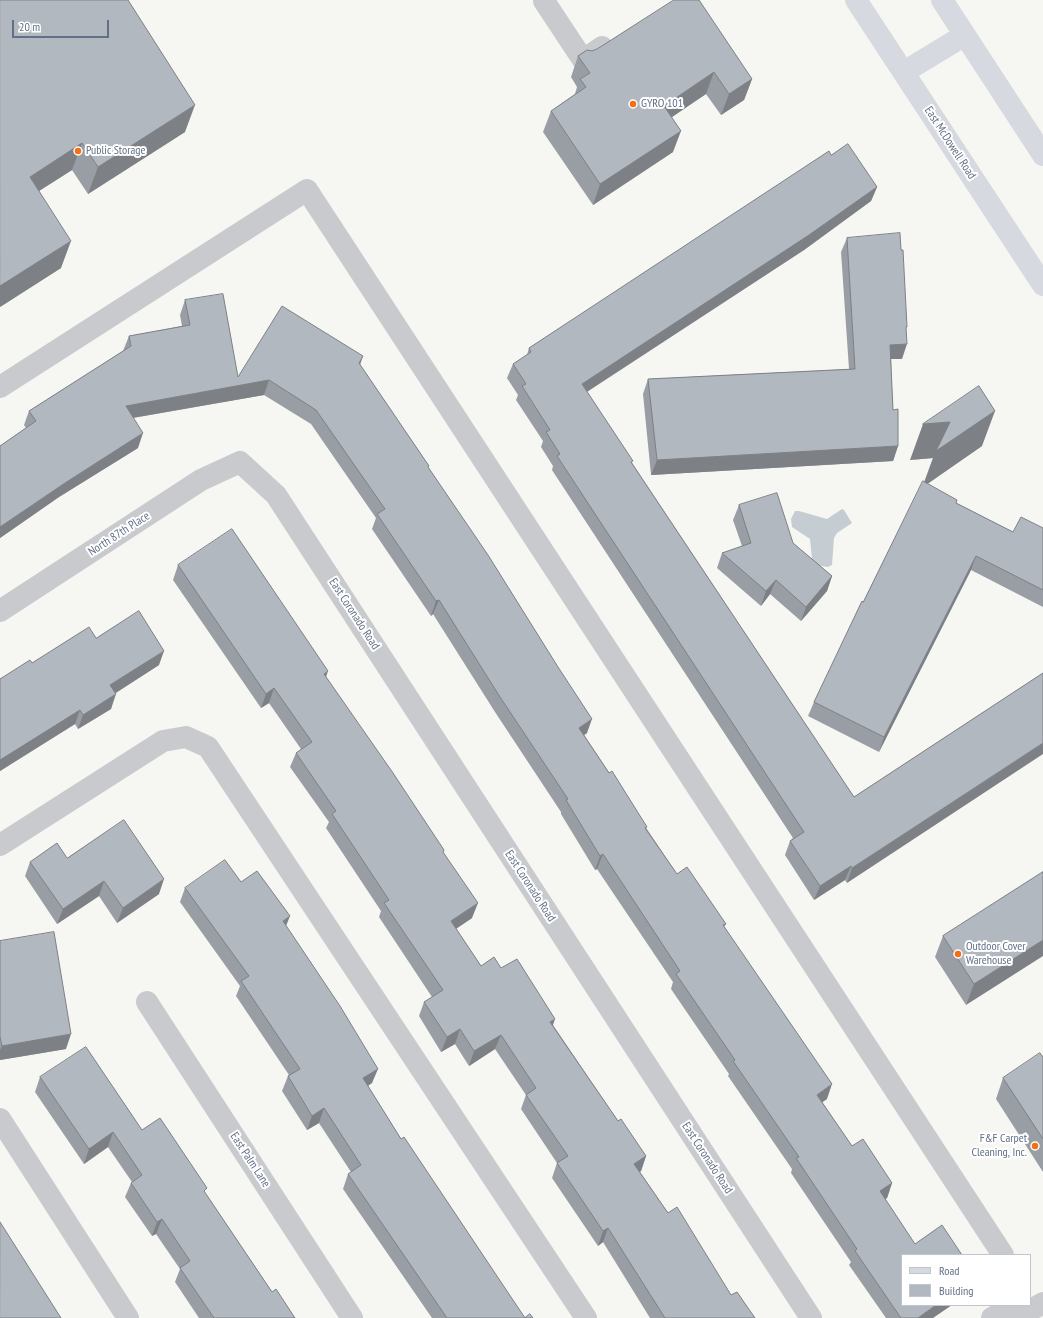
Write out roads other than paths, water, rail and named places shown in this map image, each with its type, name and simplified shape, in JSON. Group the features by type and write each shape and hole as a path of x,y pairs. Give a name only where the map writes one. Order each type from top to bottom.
{"main road":[{"name":"East McDowell Road","path":"856,0 1043,285"},
{"path":"942,0 1043,155"},
{"path":"904,72 965,35"}],"street":[{"path":"544,1 583,60 616,39"},
{"path":"0,387 307,190 1002,1254"},
{"name":"North 87th Place","path":"0,611 201,480 240,462"},
{"name":"East Coronado Road","path":"240,462 276,495 811,1318"},
{"path":"0,846 163,741 186,737 208,747 586,1318"},
{"name":"East Palm Lane","path":"147,1002 352,1318"},
{"path":"0,1120 128,1318"},
{"path":"992,1318 997,1315 1031,1309"}],"place":[{"name":"GYRO 101","path":"633,104"},
{"name":"Public Storage","path":"78,151"},
{"name":"Outdoor Cover Warehouse","path":"958,954"},
{"name":"F&F Carpet Cleaning, Inc.","path":"1035,1146"}]}
